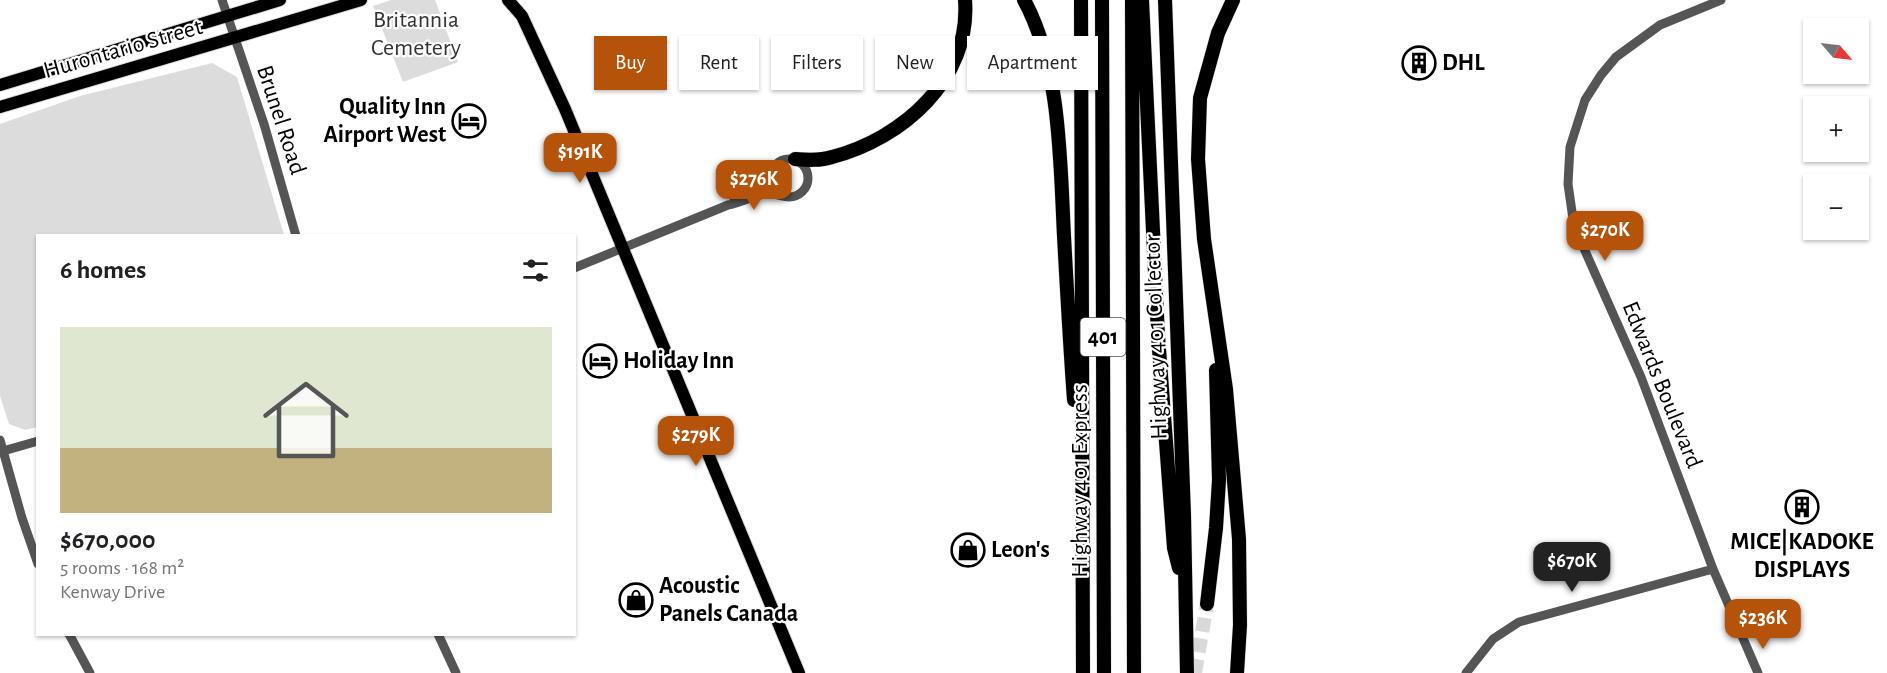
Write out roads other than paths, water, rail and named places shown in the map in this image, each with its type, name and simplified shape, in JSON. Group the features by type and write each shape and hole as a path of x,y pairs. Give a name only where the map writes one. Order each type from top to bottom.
{"highway":[{"path":"795,159 819,160 845,153 891,132 918,112 939,87 957,53 965,24 965,0"},
{"path":"1024,0 1033,18 1046,58 1057,132 1081,500"},
{"name":"401","path":"1081,0 1083,673"},
{"name":"Highway 401 Express","path":"1102,0 1104,673"},
{"name":"401","path":"1132,0 1134,673"},
{"path":"1142,0 1158,336 1174,548 1185,588"},
{"name":"Highway 401 Collector","path":"1166,0 1184,492 1187,673"},
{"path":"1233,0 1218,33 1200,98 1198,159 1204,239 1226,388 1239,539 1240,625 1237,673"},
{"path":"1207,604 1219,480 1214,311"}],"main road":[{"name":"Hurontario Street","path":"0,85 280,0"},
{"name":"Hurontario Street","path":"0,107 361,0"},
{"path":"508,0 522,16 565,109 799,673"},
{"path":"522,0 522,16"}],"street":[{"name":"Brunel Road","path":"222,0 264,124 295,234"},
{"name":"Edwards Boulevard","path":"1721,0 1660,25 1616,57 1601,75 1585,100 1570,147 1568,184 1574,226 1641,377 1713,569 1758,673"},
{"path":"576,267 728,205 758,185 782,160 795,159 807,171 807,184 799,195 782,196 769,192 728,205"},
{"path":"770,172 771,185 782,196"},
{"path":"0,440 36,558"},
{"path":"2,452 36,442"},
{"path":"1466,673 1493,639 1519,622 1713,569"},
{"path":"70,636 90,673"},
{"path":"439,636 456,673"}],"tunnel":[{"path":"1195,673 1207,604"}],"place":[{"name":"DHL","path":"1419,63"},
{"name":"Quality Inn Airport West","path":"469,121"},
{"name":"Holiday Inn","path":"600,361"},
{"name":"MICE|KADOKE DISPLAYS","path":"1802,507"},
{"name":"Leon's","path":"968,550"},
{"name":"Acoustic Panels Canada","path":"636,600"}],"park label":[{"name":"Britannia Cemetery","path":"416,34"}]}
